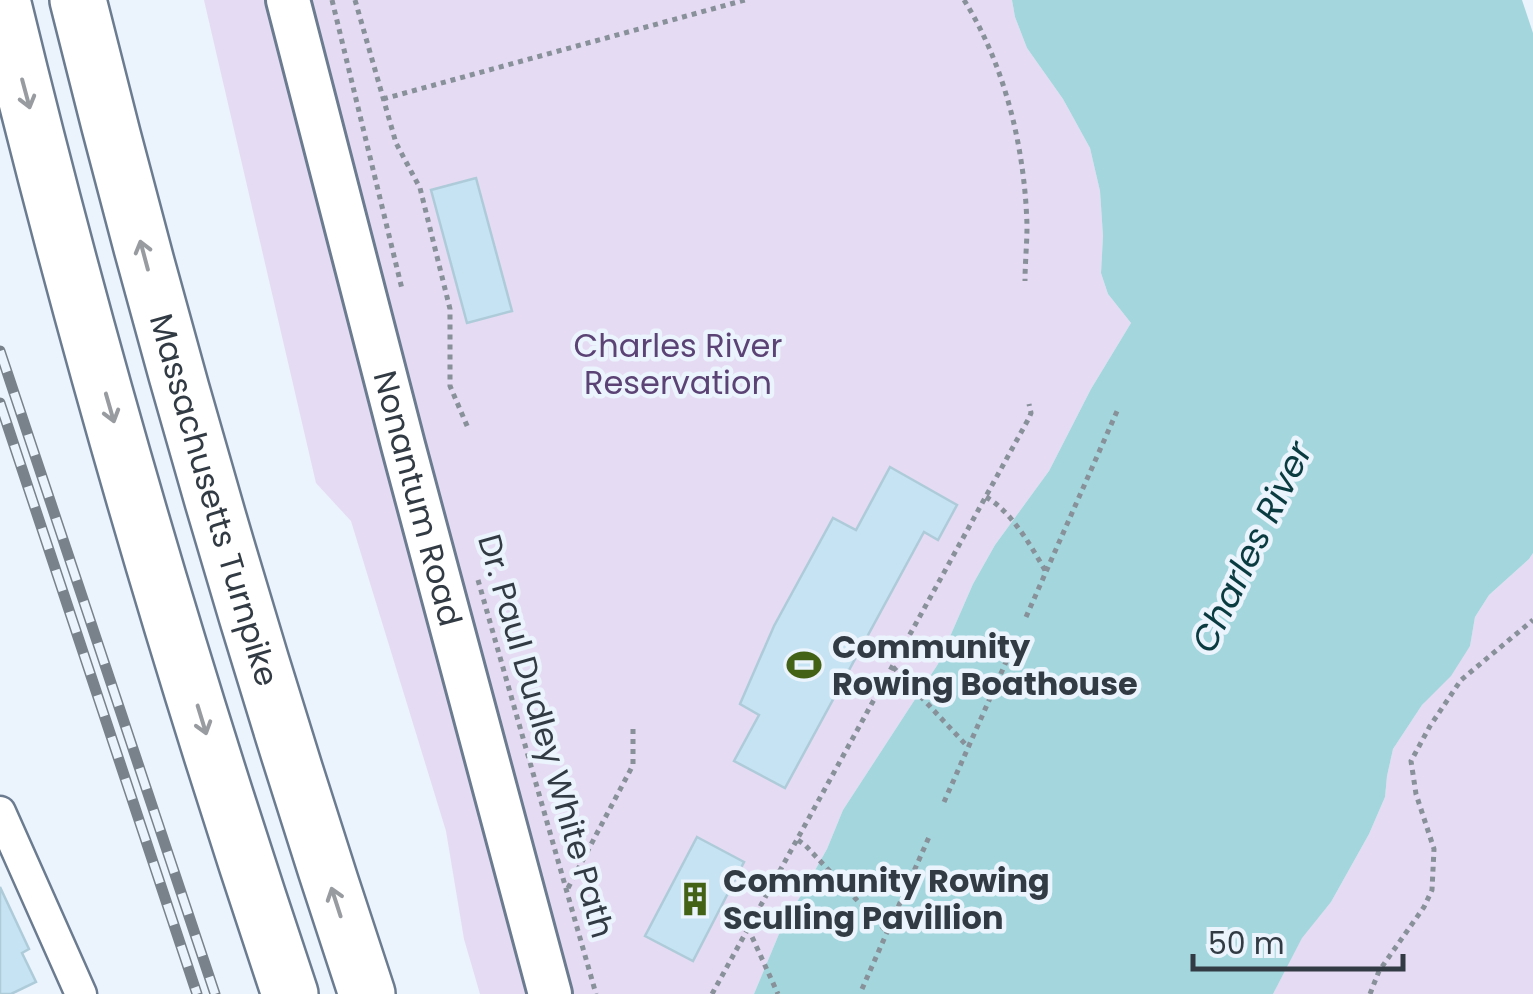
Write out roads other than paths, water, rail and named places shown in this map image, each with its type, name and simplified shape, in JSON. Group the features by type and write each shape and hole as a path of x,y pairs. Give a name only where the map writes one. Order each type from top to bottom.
{"highway":[{"path":"2,0 142,522 290,994"},
{"name":"Massachusetts Turnpike","path":"78,0 125,187 236,583 367,994"}],"main road":[{"name":"Nonantum Road","path":"288,0 402,445 550,994"}],"street":[{"path":"0,812 81,994"}],"water":[{"name":"Charles River","path":"1012,0 1522,0 1533,33 1533,553 1489,595 1475,617 1470,646 1451,676 1422,705 1393,749 1385,797 1369,834 1331,902 1302,938 1273,994 754,994 779,934 827,849 843,810 938,664 995,545 1049,471 1091,389 1131,323 1108,294 1101,273 1100,191 1090,148 1063,99 1027,48"}],"railway":[{"path":"0,351 215,994"},
{"path":"0,403 197,994"}],"place":[{"name":"Community Rowing Boathouse","path":"804,665"},
{"name":"Community Rowing Sculling Pavillion","path":"695,899"}],"park label":[{"name":"Charles River Reservation","path":"678,364"}]}
